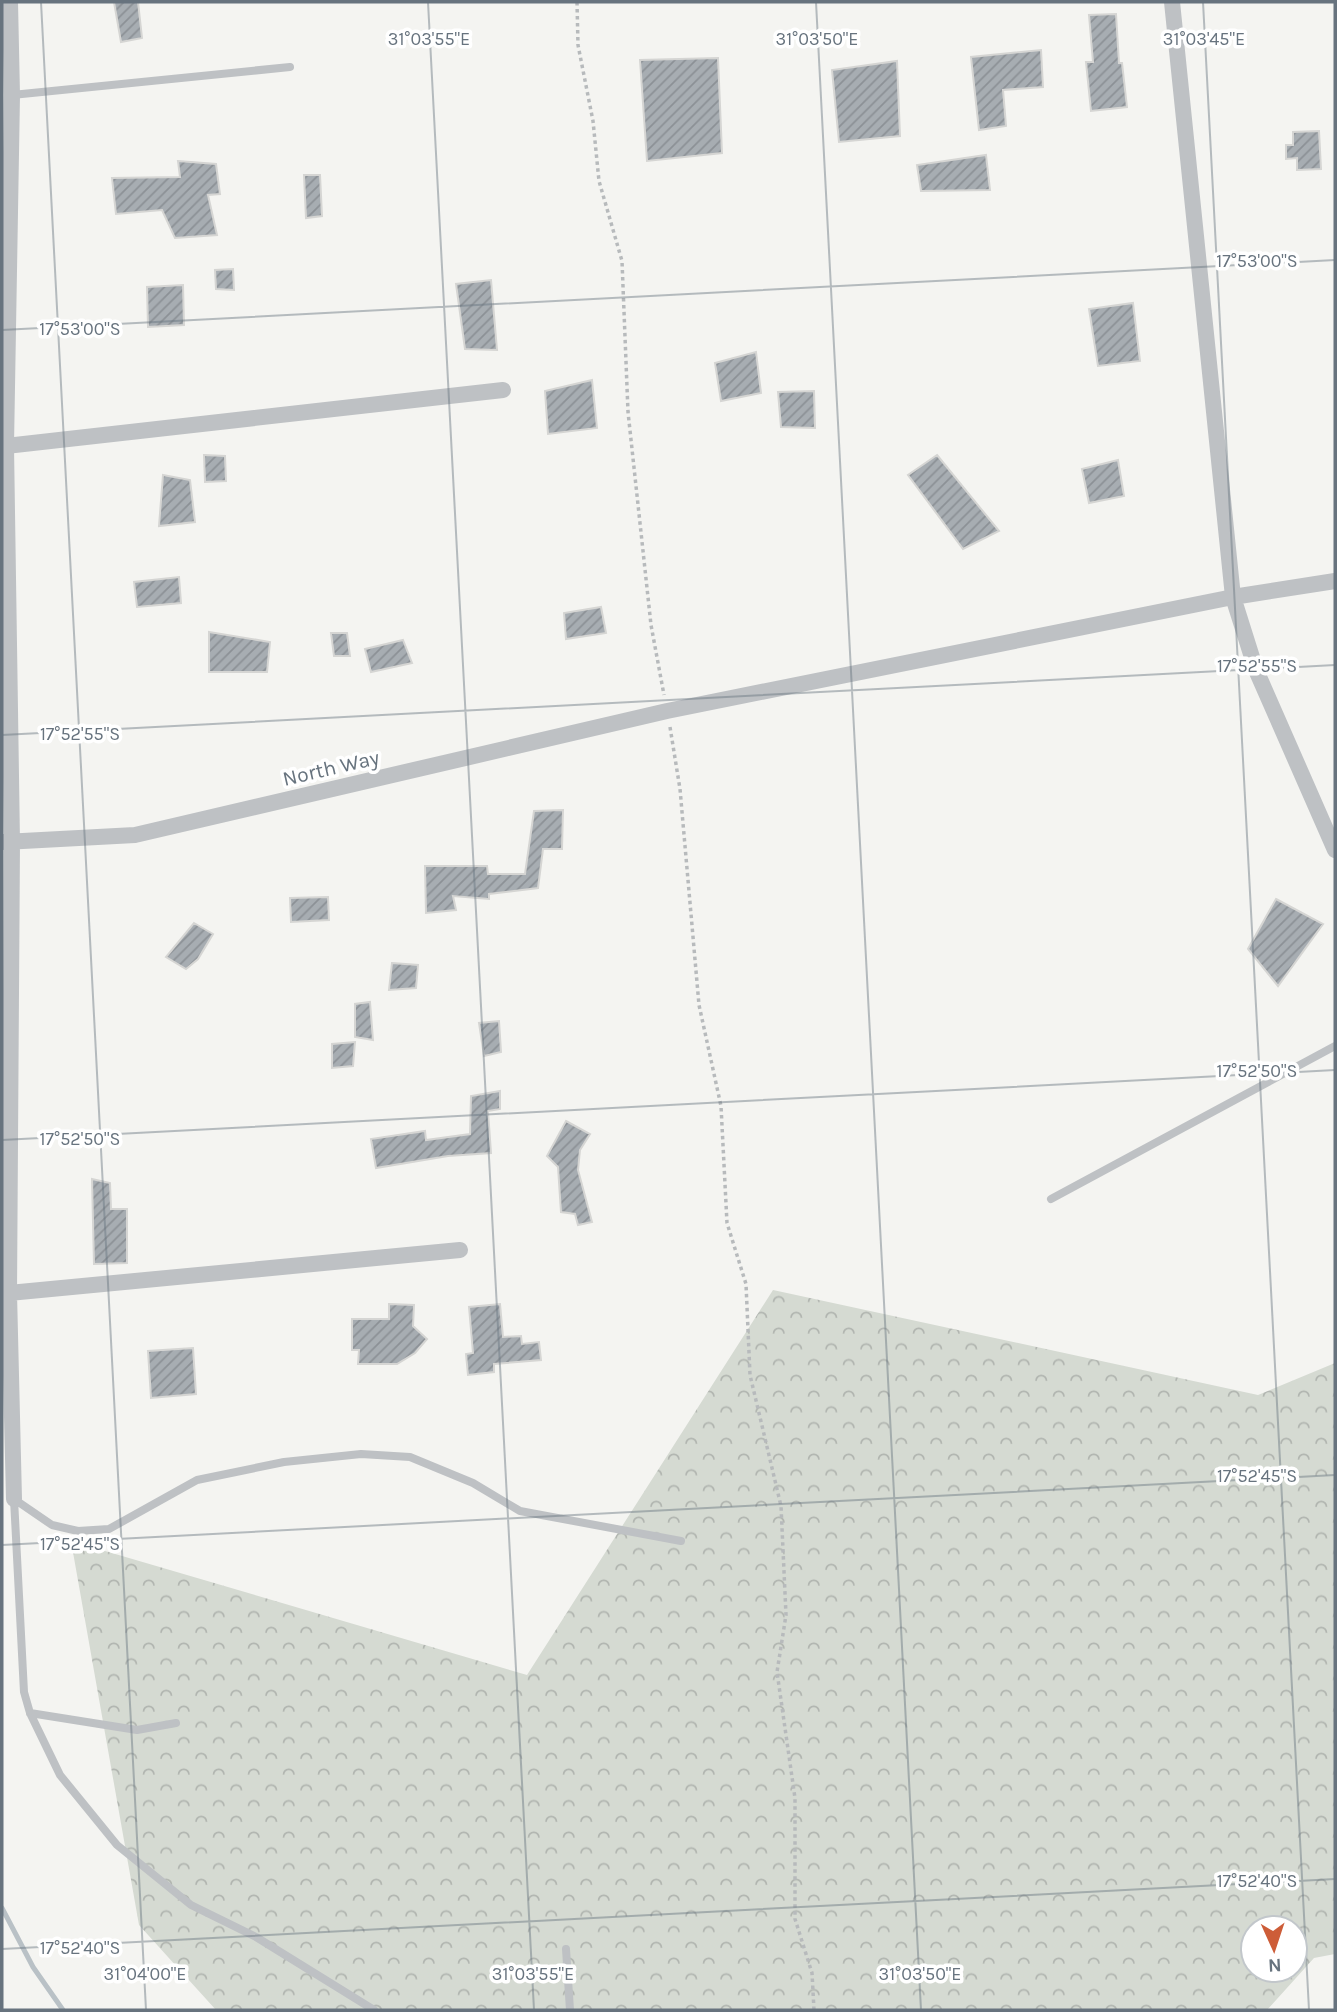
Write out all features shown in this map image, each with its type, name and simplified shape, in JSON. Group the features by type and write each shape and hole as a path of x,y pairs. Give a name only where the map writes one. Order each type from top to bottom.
{"street":[{"path":"10,2 12,95 6,446 7,842 9,1293 14,1499"},
{"path":"1172,2 1233,597 1256,670 1335,850"},
{"path":"6,446 503,390"},
{"name":"North Way","path":"7,842 135,835 667,711 1233,597 1335,581"},
{"path":"9,1293 460,1250"}],"lane":[{"path":"12,95 290,66"},
{"path":"1051,1199 1335,1046"},
{"path":"14,1499 52,1525 78,1531 109,1529 197,1480 284,1462 361,1454 410,1457 473,1483 520,1511 681,1541"},
{"path":"14,1499 21,1610 20,1664 30,1713 60,1775 117,1845 191,1905 256,1937 374,2010"},
{"path":"30,1713 136,1730 176,1723"},
{"path":"566,1949 570,2010"}],"path":[{"path":"577,2 578,45 593,121 599,181 622,261 630,436 651,625 680,789 699,1005 720,1106 727,1223 746,1284 750,1375 781,1506 786,1615 777,1672 795,1798 795,1919 812,1973 814,2010"}],"green space":[{"path":"773,1290 1258,1395 1335,1363 1335,1954 1314,1958 1309,1964 1309,1914 1239,1914 1239,1984 1290,1984 1267,2010 216,2010 139,1925 71,1541 527,1675"}],"building":[{"path":"114,2 138,2 142,38 121,42"},
{"path":"1116,14 1119,63 1122,63 1127,107 1091,111 1086,62 1093,62 1089,15"},
{"path":"1041,50 1043,87 1003,90 1006,126 979,130 971,57"},
{"path":"718,58 722,153 647,161 640,60"},
{"path":"897,61 900,136 839,142 832,70"},
{"path":"1319,131 1321,169 1297,170 1297,158 1286,159 1286,145 1293,145 1293,132"},
{"path":"986,155 990,190 921,191 917,165"},
{"path":"178,161 216,164 220,194 208,195 217,235 175,238 162,210 116,214 112,178 180,177"},
{"path":"304,175 320,175 322,216 306,218"},
{"path":"233,269 234,290 216,289 215,270"},
{"path":"491,280 497,350 465,349 456,284"},
{"path":"183,285 184,325 148,327 147,287"},
{"path":"1133,303 1140,361 1098,366 1089,309"},
{"path":"756,352 761,393 721,401 715,363"},
{"path":"592,380 597,428 548,434 545,391"},
{"path":"814,391 815,428 781,427 778,392"},
{"path":"204,455 225,456 226,481 205,482"},
{"path":"937,455 999,531 963,549 908,475"},
{"path":"1118,460 1124,496 1089,503 1082,469"},
{"path":"163,475 190,480 195,522 159,526"},
{"path":"179,577 181,603 137,607 134,582"},
{"path":"601,607 606,633 566,639 564,613"},
{"path":"209,632 270,642 267,672 209,672"},
{"path":"331,633 347,633 350,656 334,656"},
{"path":"403,640 412,663 371,672 365,649"},
{"path":"563,810 562,849 543,849 538,888 489,894 489,899 453,896 456,910 426,913 425,866 487,866 488,874 525,874 534,811"},
{"path":"328,897 329,920 291,922 290,898"},
{"path":"1276,899 1323,924 1278,986 1248,949"},
{"path":"194,923 213,934 198,959 186,969 166,957"},
{"path":"392,963 418,965 416,988 389,990"},
{"path":"370,1002 373,1040 355,1037 355,1004"},
{"path":"499,1021 501,1052 484,1056 479,1023"},
{"path":"355,1042 353,1066 332,1068 332,1044"},
{"path":"500,1091 500,1109 488,1111 491,1153 448,1156 376,1168 371,1139 425,1131 426,1140 470,1134 471,1096"},
{"path":"566,1121 590,1134 580,1150 578,1170 592,1222 578,1225 575,1214 561,1212 558,1167 547,1156"},
{"path":"92,1179 110,1183 111,1209 127,1209 127,1263 94,1264"},
{"path":"389,1304 414,1305 413,1326 427,1339 415,1353 397,1364 358,1364 359,1350 352,1350 352,1319 389,1319"},
{"path":"500,1304 503,1337 521,1336 522,1344 539,1342 541,1360 494,1364 494,1372 468,1375 466,1354 473,1353 469,1307"},
{"path":"193,1348 196,1394 151,1398 148,1351"}],"waterway":[{"path":"2,1908 33,1967 63,2010"}]}
